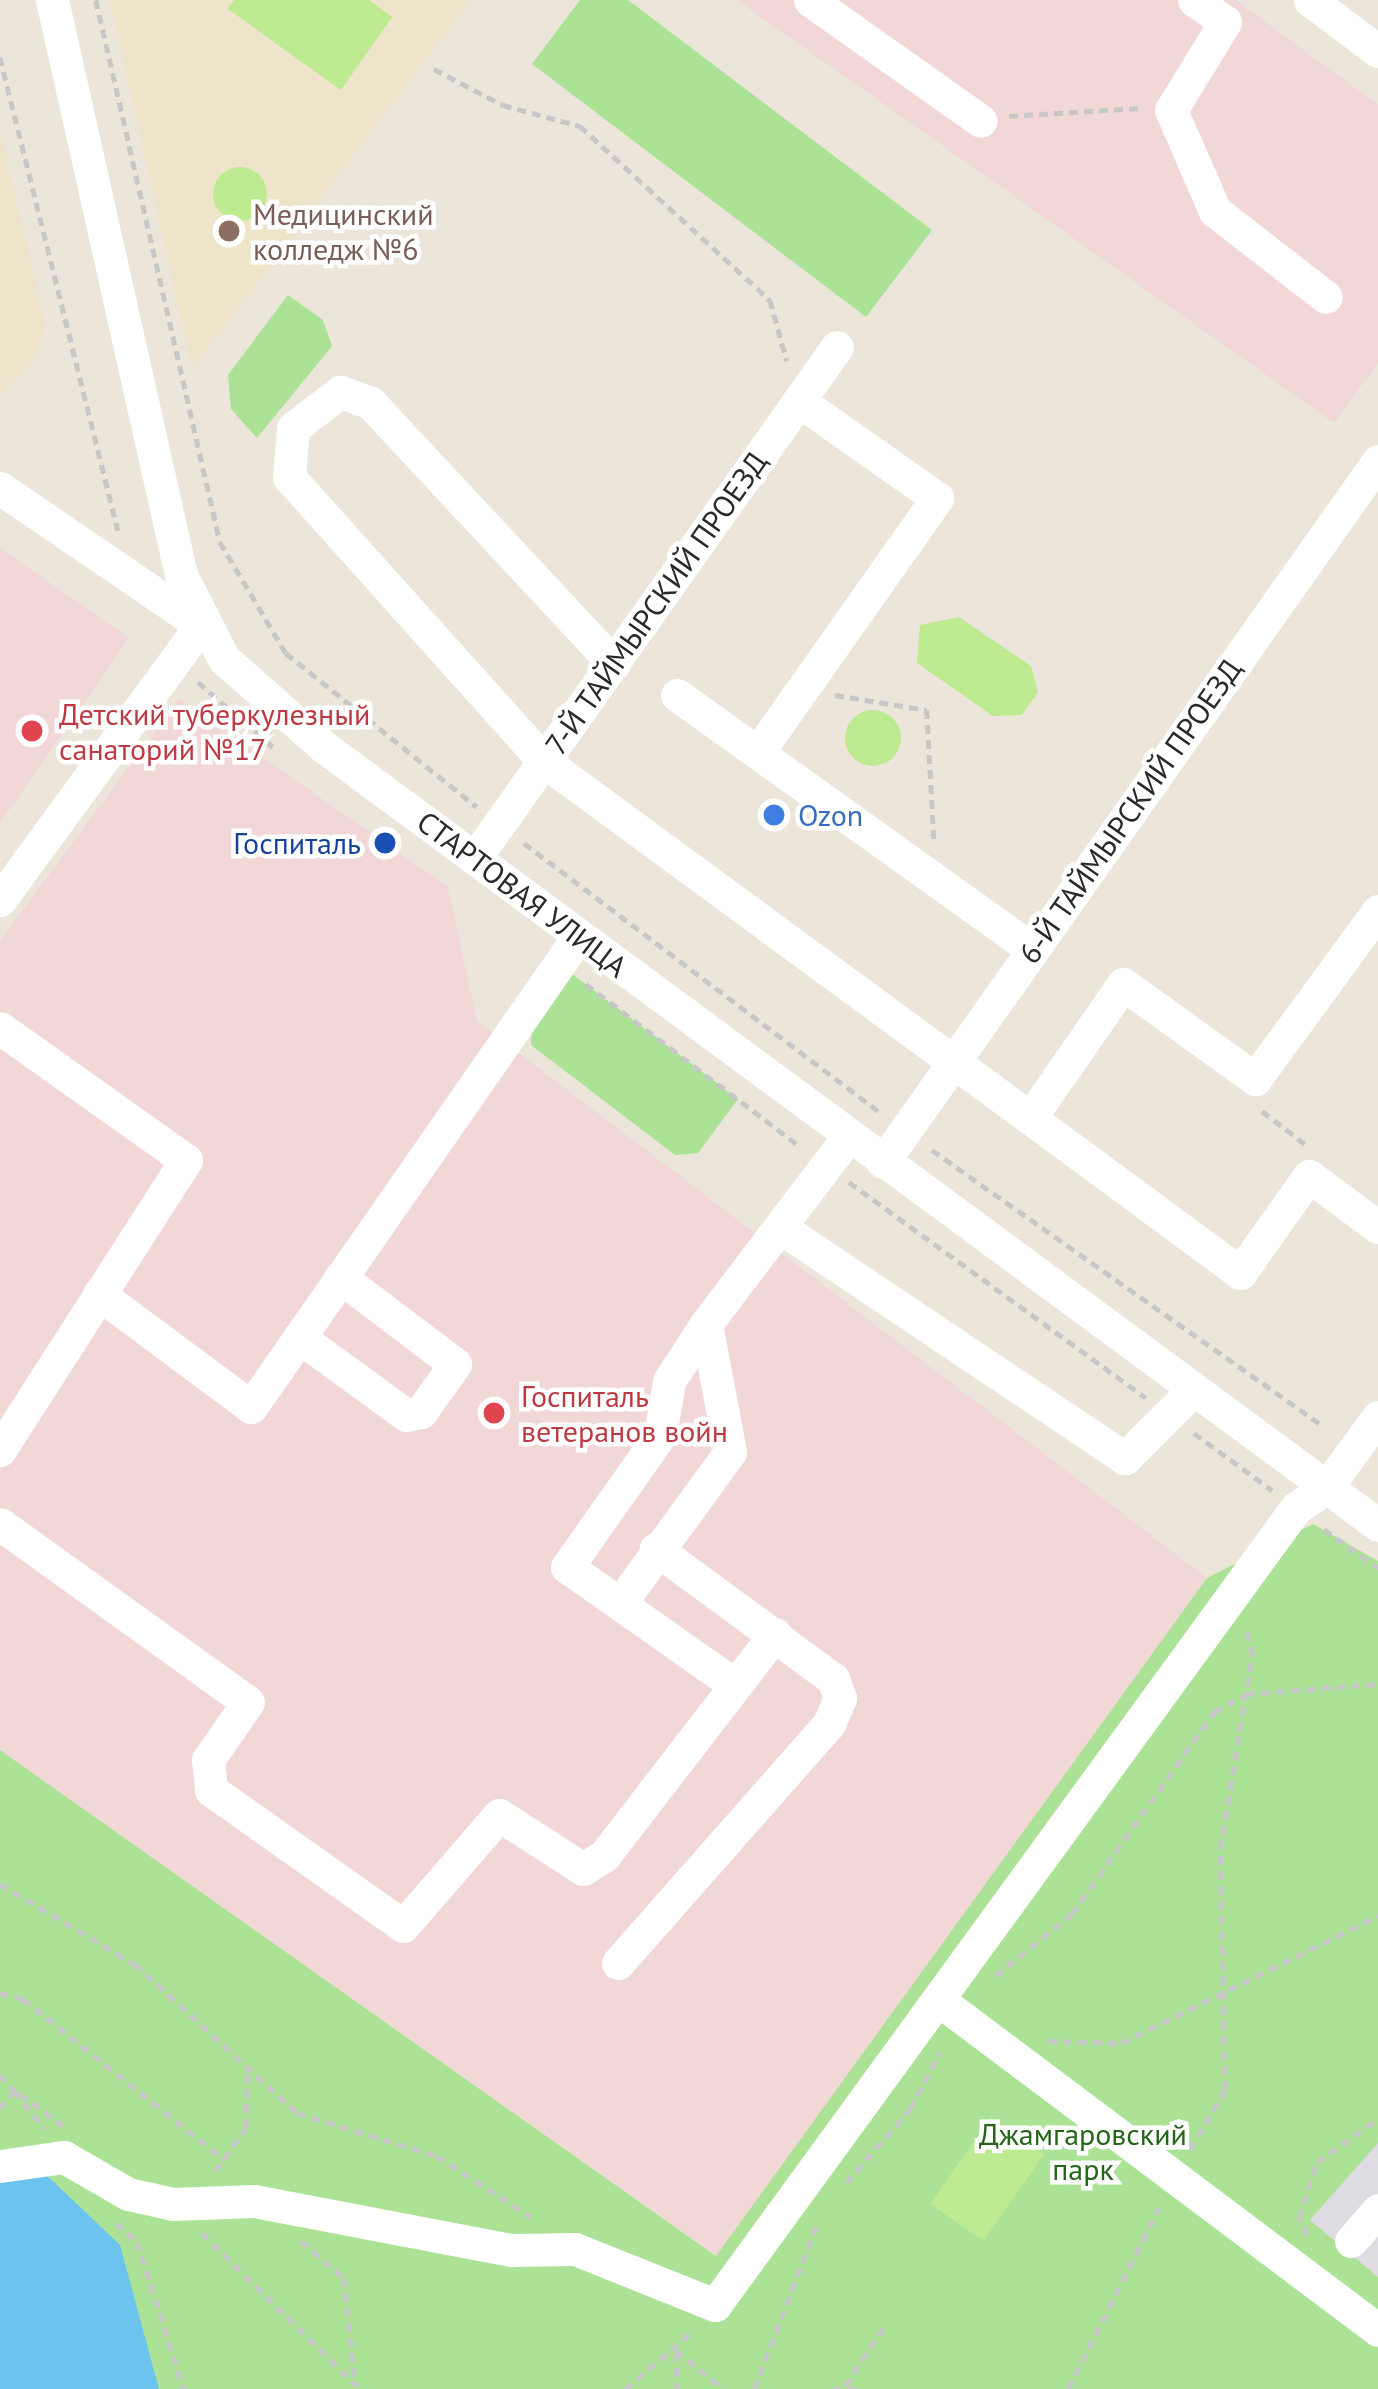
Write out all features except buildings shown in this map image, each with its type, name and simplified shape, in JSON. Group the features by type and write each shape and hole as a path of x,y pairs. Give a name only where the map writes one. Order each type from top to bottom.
{"street":[{"name":"СТАРТОВАЯ УЛИЦА","path":"52,0 181,575 201,625 258,694 578,937 1378,1525"},
{"path":"810,0 981,121"},
{"path":"1194,0 1225,22 1171,110 1215,211 1326,297"},
{"path":"1310,0 1378,51"},
{"name":"7-Й ТАЙМЫРСКИЙ ПРОЕЗД","path":"475,858 837,347"},
{"path":"614,664 371,403 340,392 293,428 290,477 545,762 950,1064 1240,1273 1309,1176 1378,1227"},
{"path":"758,752 937,498 799,400"},
{"name":"6-Й ТАЙМЫРСКИЙ ПРОЕЗД","path":"883,1162 1378,461"},
{"path":"0,488 201,625 0,900"},
{"path":"677,695 1032,949"},
{"path":"1030,1118 1123,983 1255,1079 1378,911"},
{"path":"99,1294 251,1406 578,937"},
{"path":"0,1028 186,1160 0,1450"},
{"path":"734,1685 567,1567 660,1436 669,1382 706,1324 848,1137"},
{"path":"781,1228 1125,1458 1192,1391"},
{"path":"298,1337 406,1415 421,1412 455,1364 340,1277"},
{"path":"621,1602 730,1452 706,1324"},
{"path":"0,2166 66,2143 128,2194 172,2204 254,2201 512,2250 575,2248 715,2306 949,2008 1296,1508 1326,1488 1378,1418"},
{"path":"0,1524 248,1702 208,1760 211,1790 403,1926 424,1915 499,1815 583,1869 604,1856 775,1634"},
{"path":"618,1963 829,1724 833,1679 656,1549"},
{"path":"949,2008 1378,2330"},
{"path":"1351,2241 1378,2210"}],"path":[{"path":"434,69 597,142 770,300 799,400"},
{"path":"981,121 1088,104 1171,110"},
{"path":"802,690 927,710 937,881"},
{"path":"1255,1079 1262,1112 1318,1154 1309,1176"},
{"path":"1068,2389 1111,2320 1173,2174 1226,2090 1220,1849 1252,1656 1237,1590"},
{"path":"837,2193 910,2109 949,2008 1072,1914 1214,1712 1246,1694 1378,1684"},
{"path":"0,1884 135,1964 246,2072 297,2113 436,2156 575,2248"},
{"path":"1018,2059 1042,2041 1121,2043 1227,1986 1378,1916"},
{"path":"0,1993 23,1999 226,2161"},
{"path":"203,2181 226,2161 246,2128 246,2072"},
{"path":"0,2074 66,2143"},
{"path":"0,2108 15,2090"},
{"path":"15,2090 66,2143"},
{"path":"1312,2246 1299,2218 1317,2162 1378,2119"},
{"path":"254,2201 344,2278 357,2386"},
{"path":"172,2204 357,2386"},
{"path":"98,2205 137,2242 184,2389"},
{"path":"754,2389 824,2209"},
{"path":"625,2389 676,2350 715,2306"},
{"path":"845,2386 883,2328"},
{"path":"676,2350 677,2389"},
{"path":"676,2350 723,2389"},
{"path":"833,2389 861,2389"}],"shaded area":[{"name":"Медицинский колледж №6","path":"110,0 471,0 192,369 131,94"},
{"path":"737,0 1236,0 1378,105 1378,363 1334,423"},
{"path":"0,131 45,323 37,359 0,395"},
{"name":"Детский туберкулезный санаторий №17","path":"0,548 129,638 0,823"},
{"name":"Госпиталь ветеранов войн","path":"179,699 448,887 477,1021 1207,1578 717,2256 0,1750 0,941"},
{"path":"1378,2143 1378,2277 1310,2220"}],"green space":[{"path":"234,0 369,0 392,17 341,90 228,9"},
{"path":"580,0 628,0 932,230 866,317 532,64"},
{"path":"240,167 259,175 267,194 259,213 240,221 221,213 213,194 221,175"},
{"path":"288,295 323,320 332,346 257,438 231,409 228,375"},
{"path":"959,617 1031,666 1038,692 1022,715 993,716 917,663 920,625"},
{"path":"873,710 893,718 901,738 893,758 873,766 853,758 845,738 853,718"},
{"path":"571,973 738,1099 698,1153 675,1155 531,1045 532,1026"},
{"name":"Джамгаровский парк","path":"1313,1524 1378,1561 1378,2143 1310,2220 1378,2277 1378,2389 0,2389 0,1750 716,2256 1207,1578"},
{"path":"991,2117 1044,2154 983,2241 930,2204"}],"water":[{"path":"38,2167 120,2245 159,2389 0,2389 0,2183"}],"place":[{"name":"Медицинский колледж №6","path":"229,231"},
{"name":"Детский туберкулезный санаторий №17","path":"32,731"},
{"name":"Ozon","path":"774,815"},
{"name":"Госпиталь","path":"385,843"},
{"name":"Госпиталь ветеранов войн","path":"494,1413"}]}
